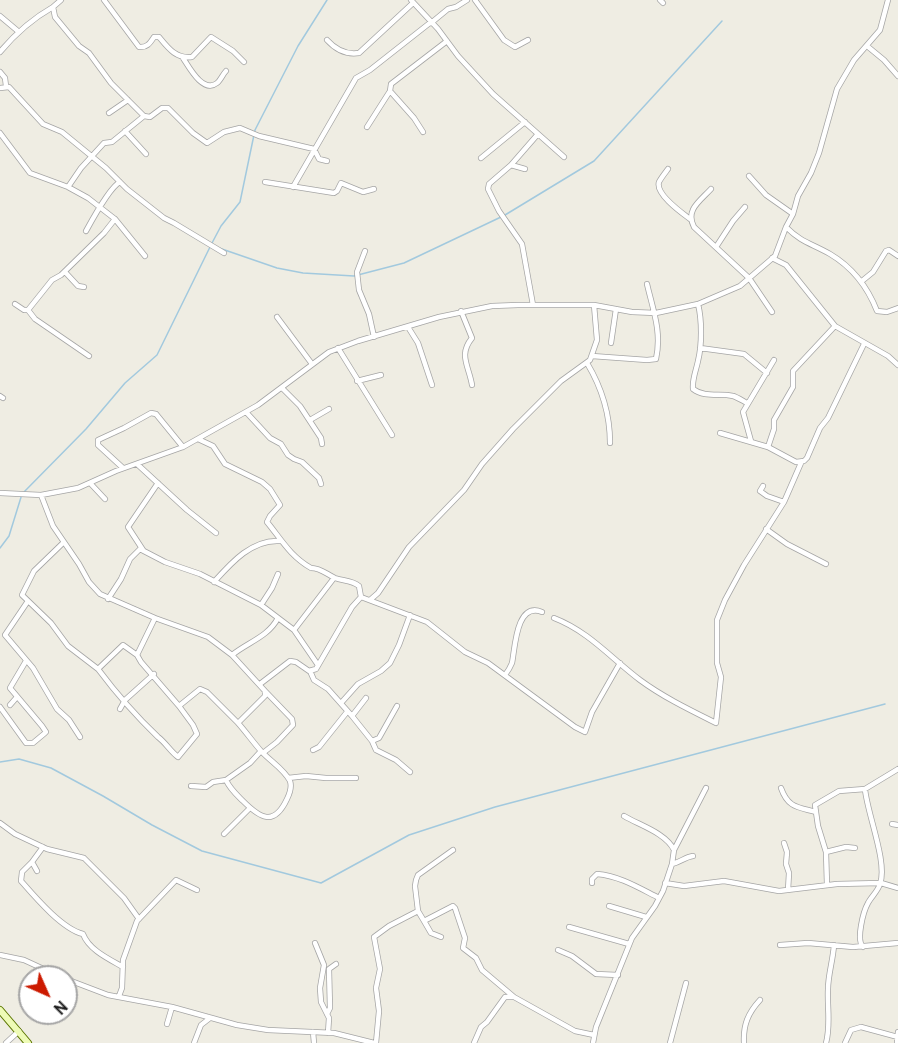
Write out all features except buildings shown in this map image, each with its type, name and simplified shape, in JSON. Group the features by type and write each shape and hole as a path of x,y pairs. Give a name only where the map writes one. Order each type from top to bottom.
{"main road":[{"path":"0,1010 28,1043"}],"street":[{"path":"0,52 19,32 61,0"},
{"path":"104,0 139,47 149,44 154,37 159,37 171,51 183,58 200,82 206,84 217,83 226,71"},
{"path":"293,187 358,76 370,70 448,9 467,0"},
{"path":"475,0 504,40 515,47 528,40"},
{"path":"0,493 41,495 78,488 123,468 183,447 246,412 338,348 461,312 492,306 594,305 632,312 657,313 698,304 740,286 775,256 798,196 819,153 837,88 854,60 880,30 888,0"},
{"path":"327,40 340,51 349,54 359,53 412,1 493,94 564,157"},
{"path":"53,7 55,17 79,46 89,53 106,77 144,116 150,117 162,108 168,108 193,133 207,143 224,132 240,128 259,136 314,149 320,159 327,161"},
{"path":"0,16 19,32"},
{"path":"183,58 192,57 211,37 233,51 244,62"},
{"path":"367,127 390,91 391,84 447,41"},
{"path":"867,46 898,76"},
{"path":"0,72 5,78 6,86"},
{"path":"0,88 6,86 13,90 43,124 62,132 164,218 224,253"},
{"path":"390,91 423,132"},
{"path":"109,113 128,100"},
{"path":"68,187 90,156 104,143 112,142 144,116"},
{"path":"481,158 525,122"},
{"path":"125,131 146,154"},
{"path":"0,133 30,173 68,187 100,206 115,219 146,256"},
{"path":"533,305 522,244 499,211 488,189 489,184 511,165 538,134"},
{"path":"511,165 525,169"},
{"path":"668,169 659,182 659,188 672,206 690,219 694,227 749,278 772,312"},
{"path":"749,176 766,195 793,214"},
{"path":"86,231 100,206 120,182"},
{"path":"265,182 334,193 341,183 363,192 374,189"},
{"path":"690,219 691,212 711,189"},
{"path":"716,247 745,207"},
{"path":"28,310 52,280 65,272 111,226 115,219"},
{"path":"786,227 807,244 834,257 862,281 878,311 887,312 898,308"},
{"path":"862,281 873,272 886,251 889,250 898,256"},
{"path":"365,251 357,272 359,290 369,314 374,337"},
{"path":"772,258 786,265 835,326 888,356 898,365"},
{"path":"65,272 78,286 84,287"},
{"path":"592,356 655,360 659,337 657,313 652,306 647,284"},
{"path":"15,304 28,310 35,319 89,356"},
{"path":"698,304 700,348 699,360 692,381 693,389 715,397 734,396 747,403"},
{"path":"370,600 378,593 409,547 464,490 482,464 513,429 561,381 587,363 597,340 594,305"},
{"path":"611,343 616,309"},
{"path":"461,312 472,338 463,354 472,385"},
{"path":"277,317 312,364"},
{"path":"768,447 774,429 774,420 793,387 793,371 835,326"},
{"path":"408,327 418,344 432,385"},
{"path":"554,618 574,626 639,679 663,695 716,723 720,677 717,663 717,620 725,600 784,502 801,463 807,458 864,344"},
{"path":"338,348 392,435"},
{"path":"700,348 744,354 767,373"},
{"path":"751,441 743,412 774,360"},
{"path":"587,363 599,383 610,428 610,443"},
{"path":"357,381 381,375"},
{"path":"282,388 300,406 322,444"},
{"path":"310,420 329,409"},
{"path":"246,412 270,438 281,444 288,455 302,462 320,478 321,484"},
{"path":"123,468 98,445 98,440 151,413 156,414 183,447"},
{"path":"720,433 768,447 801,463"},
{"path":"198,439 213,446 225,464 262,482 270,489 280,505 267,522 278,534 280,541 305,565 318,568 334,578 356,583 359,586 360,597 318,665 310,671"},
{"path":"137,464 216,533"},
{"path":"90,483 105,499"},
{"path":"158,483 128,527 143,550 261,605 294,630 318,665"},
{"path":"763,486 760,491 784,502"},
{"path":"41,495 53,526 92,587 108,599 201,634 232,655 292,719 293,725 277,742 226,780 213,782 206,787 191,786"},
{"path":"766,529 787,544 826,564"},
{"path":"214,582 255,545 280,541"},
{"path":"64,542 34,571 22,595 51,623 68,646 98,669 144,725 161,738 168,750 178,757 197,734 194,725 154,674 123,645 98,669"},
{"path":"108,599 130,559 136,551 143,550"},
{"path":"261,605 278,574"},
{"path":"294,630 334,578"},
{"path":"360,597 427,622 465,652 488,663 574,727 585,732 592,712 620,663"},
{"path":"28,600 2,634 27,661 46,688 57,709 81,737"},
{"path":"505,675 513,660 520,622 530,612 536,610 542,612"},
{"path":"341,703 358,684 390,663 410,615"},
{"path":"136,655 154,618"},
{"path":"232,655 248,643 266,634 279,618"},
{"path":"0,707 26,743 33,743 46,732 10,688 27,661"},
{"path":"260,684 290,661 296,662 310,671 315,680 328,689 341,703 372,741 376,750 396,760 410,772"},
{"path":"120,709 125,700 154,674"},
{"path":"179,706 200,689 207,692 288,778 291,785 290,793 279,813 267,818 249,809 230,789 226,780"},
{"path":"238,723 265,696 265,691"},
{"path":"10,705 17,697"},
{"path":"313,750 319,747 366,698"},
{"path":"372,741 379,738 397,706"},
{"path":"827,885 826,852 818,826 815,805 839,791 865,789 898,769"},
{"path":"288,778 306,776 357,778"},
{"path":"593,1043 596,1027 629,944 659,898 672,864 674,850 706,788"},
{"path":"781,788 789,804 816,812"},
{"path":"863,947 860,941 863,917 866,906 880,883 882,868 866,804 865,789"},
{"path":"224,834 249,809"},
{"path":"624,816 662,837 670,843 674,850"},
{"path":"0,823 15,834 43,847 84,858 118,892 140,919"},
{"path":"784,843 788,852 786,864 789,873 788,890"},
{"path":"43,847 22,872 21,880 66,926 83,934 86,942 98,952 123,967"},
{"path":"826,852 846,847 855,848"},
{"path":"441,937 432,933 418,911 415,886 418,875 453,850"},
{"path":"672,864 693,856"},
{"path":"32,862 37,871"},
{"path":"592,883 592,879 597,874 606,875 639,886 659,898"},
{"path":"119,996 126,949 140,919 176,880 197,890"},
{"path":"665,883 684,886 724,881 765,889 788,890 827,885 880,883 898,888"},
{"path":"424,921 453,906 465,938 463,948 476,958 482,970 514,997 575,1031 594,1035"},
{"path":"609,906 646,917"},
{"path":"78,984 237,1025 268,1030 328,1033 375,1043 379,1011 376,988 380,969 374,938 377,933 418,911"},
{"path":"569,927 629,944"},
{"path":"780,945 808,943 863,947 898,943"},
{"path":"315,944 324,964 320,988 321,1002 327,1014 328,1033"},
{"path":"826,1043 830,1009 827,987 834,960 834,945"},
{"path":"558,950 572,956 596,974 618,975"},
{"path":"0,955 35,965"},
{"path":"327,1014 330,1008 329,969 336,964"},
{"path":"670,1043 686,983"},
{"path":"474,1043 481,1027 488,1022 501,1002 505,998 514,997"},
{"path":"744,1043 744,1025 748,1014 760,1000"},
{"path":"167,1024 172,1007"},
{"path":"194,1043 201,1025 210,1018"},
{"path":"845,1043 851,1030 861,1027 898,1035 897,1043"},
{"path":"6,1043 19,1031"},
{"path":"313,1032 314,1043"}],"waterway":[{"path":"212,243 221,226 240,202 255,130 298,46 327,0"},
{"path":"505,215 594,161 722,21"},
{"path":"219,248 277,268 303,273 354,276 404,263 501,217"},
{"path":"0,548 9,536 22,494 86,429 125,383 157,355 210,247"},
{"path":"0,762 19,759 51,768 202,851 321,883 409,835 495,807 885,704"}]}
